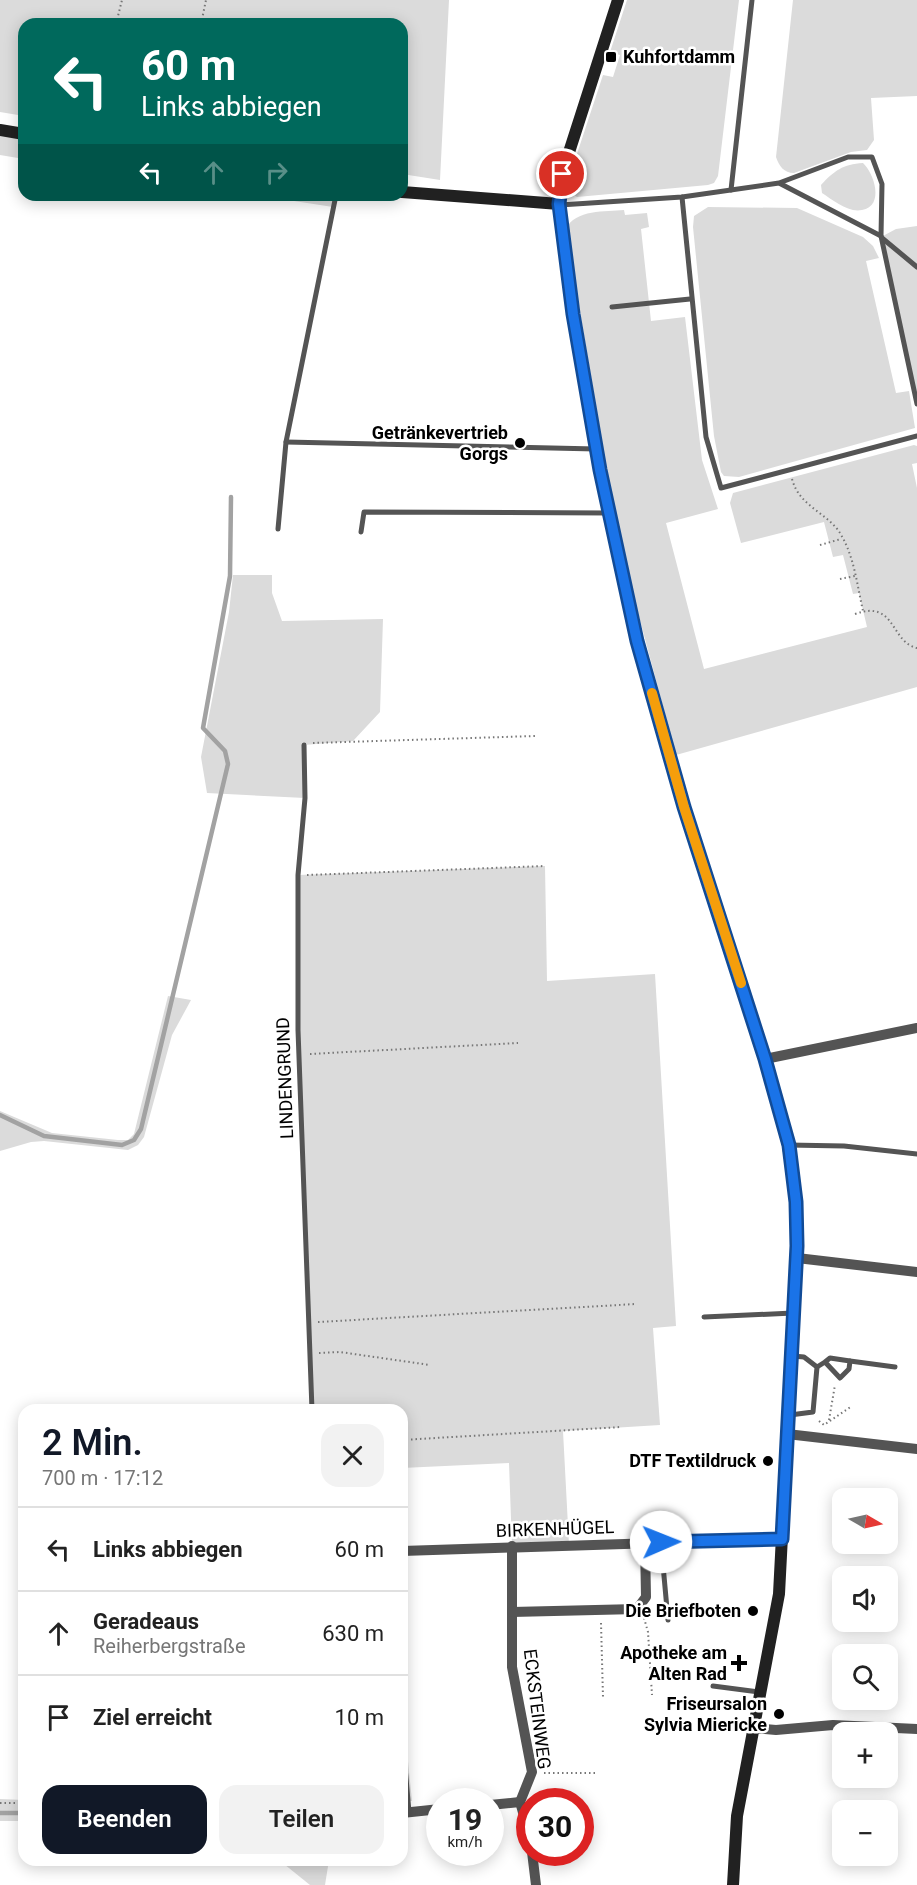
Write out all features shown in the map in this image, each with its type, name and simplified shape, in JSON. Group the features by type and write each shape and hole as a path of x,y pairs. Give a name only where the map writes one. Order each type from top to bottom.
{"street":[{"path":"618,0 562,174 559,204 596,449 637,641 684,807 765,1059 789,1145 796,1202 797,1258 779,1594 737,1816 733,1885"},
{"path":"0,130 18,133"},
{"path":"408,192 559,204"},
{"path":"765,1059 917,1028"},
{"path":"797,1258 917,1272"},
{"path":"787,1434 917,1449"},
{"name":"BIRKENHÜGEL","path":"408,1551 782,1539"},
{"path":"512,1612 637,1609 646,1597 645,1543"},
{"name":"ECKSTEINWEG","path":"512,1546 512,1667 532,1772 526,1788"},
{"path":"754,1728 776,1730 833,1725 917,1729"},
{"path":"408,1813 426,1811"},
{"path":"534,1866 536,1885"}],"lane":[{"path":"731,190 752,0"},
{"path":"559,204 572,206 682,196 779,183 848,157 872,157 882,184 881,237 917,404"},
{"path":"779,183 881,237 917,267"},
{"path":"682,196 690,299 706,437 721,488 917,436"},
{"path":"278,529 286,442 335,201"},
{"path":"612,307 690,299"},
{"path":"286,442 596,449"},
{"path":"361,532 361,516 364,512 609,513"},
{"name":"LINDENGRUND","path":"304,745 304,798 298,875 298,1055 312,1404"},
{"path":"789,1145 844,1146 917,1154"},
{"path":"704,1317 793,1313"},
{"path":"791,1356 804,1357 817,1367"},
{"path":"817,1367 830,1358 895,1367"},
{"path":"825,1362 840,1378 849,1369 850,1361"},
{"path":"788,1415 813,1412 817,1367"},
{"path":"661,1542 668,1620"},
{"path":"713,1686 761,1692"}],"path":[{"path":"118,18 122,0"},
{"path":"202,18 206,0"},
{"path":"789,470 800,496 828,520 842,538 855,575 863,611"},
{"path":"820,545 842,538"},
{"path":"840,579 855,575"},
{"path":"855,614 872,610 884,615 907,646 917,648"},
{"path":"304,745 535,736"},
{"path":"298,875 545,866"},
{"path":"298,1055 518,1043"},
{"path":"309,1322 636,1304"},
{"path":"311,1354 340,1352 430,1365"},
{"path":"829,1420 832,1391 838,1382"},
{"path":"811,1413 824,1425 852,1406"},
{"path":"408,1440 621,1427"},
{"path":"637,1609 645,1619 648,1632 652,1695"},
{"path":"601,1611 603,1697"},
{"path":"532,1772 598,1773"},
{"path":"0,1803 18,1803"}],"shaded area":[{"path":"0,0 449,0 440,180 408,175 408,18 18,18 18,115 0,112"},
{"path":"627,0 739,0 718,176 714,183 708,185 577,197 571,192 571,172 603,75 613,77 620,55 610,52"},
{"path":"793,0 917,0 917,96 871,98 874,140 867,150 851,152 794,173 782,168 776,157"},
{"path":"0,135 18,137 18,158 0,155"},
{"path":"863,163 874,181 875,196 869,207 862,210 851,210 822,193 821,185 835,172 850,165"},
{"path":"294,201 334,201 333,207"},
{"path":"708,207 797,208 863,237 873,246 879,258 866,261 896,393 909,391 915,428 739,477 724,476 721,472 714,436 693,227 694,216"},
{"path":"624,210 625,215 647,213 649,227 641,229 651,321 685,317 702,460 718,509 666,523 704,669 867,627 859,593 853,594 843,555 833,557 824,522 741,543 730,503 733,493 914,445 917,446 917,463 912,464 917,488 917,687 676,755 637,609 611,495 566,229 576,218 584,215"},
{"path":"917,226 917,404 881,237 896,229"},
{"path":"233,575 272,575 272,593 282,621 383,619 380,712 353,741 304,745 305,798 207,793 201,757 229,612"},
{"path":"545,866 547,981 655,974 676,1326 653,1328 660,1425 563,1431 569,1545 512,1546 509,1463 408,1468 408,1404 312,1404 298,1055 298,875"},
{"path":"168,996 191,1000 172,1035 144,1137 138,1145 128,1150 44,1141 31,1142 0,1151 0,1111 52,1133 128,1140 134,1134"},
{"path":"408,1761 412,1801 408,1801"},
{"path":"0,1799 18,1800 18,1821 0,1821"},
{"path":"286,1866 328,1866 325,1885 310,1885"}],"waterway":[{"path":"0,1115 44,1136 122,1145 134,1140 141,1129 228,764 225,751 203,728 230,576 231,497"},
{"path":"0,1813 18,1813"}],"slow traffic":[{"path":"652,693 684,807 741,983"}],"place":[{"name":"Kuhfortdamm","path":"611,57"},
{"name":"Getränkevertrieb Gorgs","path":"520,443"},
{"name":"DTF Textildruck","path":"768,1461"},
{"name":"Die Briefboten","path":"753,1611"},
{"name":"Apotheke am Alten Rad","path":"739,1663"},
{"name":"Friseursalon Sylvia Miericke","path":"779,1714"}],"route":[{"path":"562,174 559,204 573,314 600,470 637,641 684,807 783,1122 789,1145 796,1202 797,1258 782,1539 661,1542"}]}
